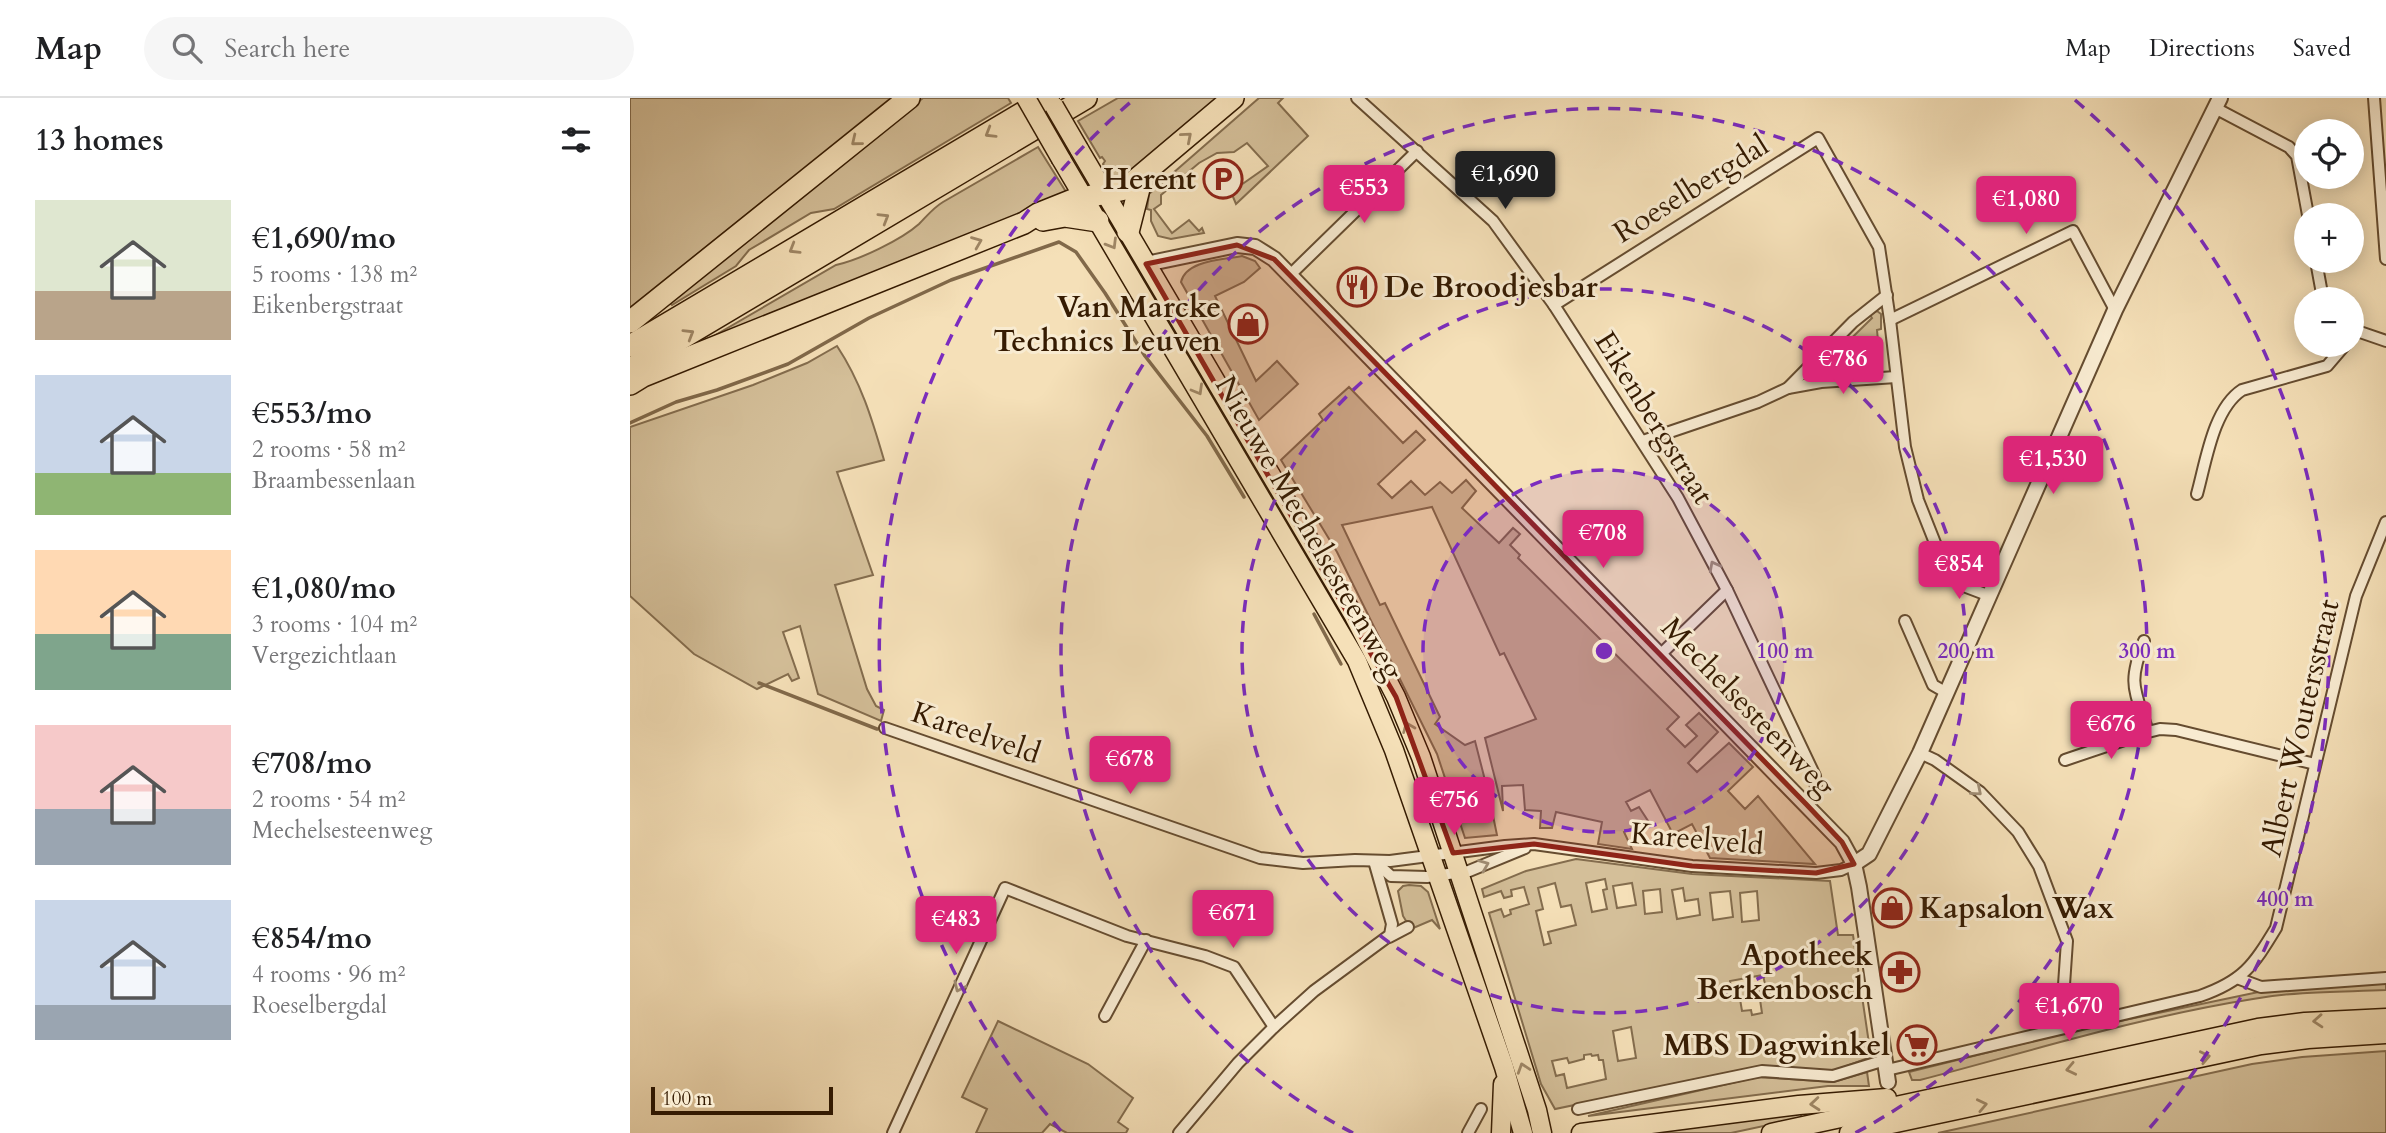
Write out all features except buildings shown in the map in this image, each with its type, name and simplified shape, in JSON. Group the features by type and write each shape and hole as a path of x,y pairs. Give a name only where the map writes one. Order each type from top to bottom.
{"highway":[{"path":"630,322 909,98"},
{"path":"630,346 1049,98"},
{"path":"630,369 1086,98"},
{"path":"630,384 643,376 1024,223 1038,214 1084,197 1125,189 1233,98"},
{"path":"1128,232 1142,177"},
{"path":"1024,223 1065,216 1098,221"}],"main road":[{"name":"Nieuwe Mechelsesteenweg","path":"1026,98 1357,661 1383,721 1431,856 1504,1066 1523,1133"},
{"name":"Nieuwe Mechelsesteenweg","path":"1049,98 1370,645 1396,696 1421,757 1537,1110 1542,1133"},
{"path":"1126,268 1146,264"},
{"path":"1581,1133 1799,1105 1885,1098 1911,1112 2258,1028 2305,1022 2386,1018"},
{"path":"1771,1133 1869,1120 2262,1045 2386,1034"},
{"path":"1501,1133 1504,1066"},
{"path":"1901,1133 1911,1112"},
{"path":"1849,1133 1869,1120"}],"street":[{"name":"Eikenbergstraat","path":"1357,98 1493,221 1554,305 1643,441 1678,498 1727,590 1815,776 1816,790 1806,804"},
{"path":"2374,98 2382,153 2386,259"},
{"path":"1854,864 1869,853 1920,753 2115,310 2217,103 2289,147 2297,156 2306,203"},
{"name":"Roeselbergdal","path":"1554,305 1818,138 1879,247 1905,447 1919,500 1941,558 1961,585 1993,590"},
{"path":"1290,275 1417,151"},
{"path":"1890,320 2073,231 2115,310"},
{"name":"Mechelsesteenweg","path":"1146,264 1237,245 1255,247 1274,259 1842,842 1854,864 1886,1070"},
{"path":"1787,388 1853,323 1887,295"},
{"path":"2364,335 2386,341"},
{"path":"2197,494 2214,432 2231,397 2242,390 2327,366 2335,357"},
{"path":"1643,441 1758,402 1787,388 1821,382 1896,377"},
{"name":"Albert Woutersstraat","path":"1578,1109 1762,1070 1833,1076 1886,1070 2200,996 2238,978 2257,959 2276,928 2356,596 2386,522"},
{"path":"1661,654 1727,590"},
{"path":"1905,621 1933,685 1947,693"},
{"path":"2144,641 2133,676 2148,732"},
{"name":"Kareelveld","path":"885,728 1260,858 1303,863 1390,861 1534,844 1706,867 1816,873 1841,870 1854,864"},
{"path":"2065,760 2148,732 2170,729 2315,764"},
{"path":"1920,753 1935,760 1980,792 2018,832 2039,866 2067,941 2062,1014 2064,1028"},
{"name":"Kareelveld","path":"1374,860 1391,876 1437,876 1459,873 1534,844"},
{"path":"1374,860 1392,925 1386,939"},
{"path":"892,1133 1005,888 1127,936 1205,956 1234,967 1274,1027"},
{"path":"1179,1133 1238,1063 1314,990 1386,939 1408,927"},
{"path":"1105,1016 1146,940"},
{"path":"2238,978 2261,987 2386,978"},
{"path":"1468,1133 1481,1109"}],"highlighted area":[{"path":"1237,245 1274,259 1806,804 1842,842 1854,864 1816,873 1692,866 1534,844 1453,853 1396,697 1146,264"}],"shaded area":[{"path":"630,98 891,98 630,308"},
{"path":"923,98 1008,98 1011,103 834,209 811,213 749,250 736,266 672,305 670,303"},
{"path":"1118,98 1224,98 1116,186 1103,164 1105,161 1100,158 1078,121"},
{"path":"1259,98 1283,98 1278,103 1308,136 1236,204 1231,192 1268,166 1247,143 1234,152 1217,153 1199,163 1161,195 1161,204 1154,209 1172,233 1189,220 1199,231 1202,228 1204,233 1171,239 1158,236 1151,221 1151,210 1147,209 1149,194"},
{"path":"1038,147 1068,195 712,337 836,265 891,243 919,224 939,204"},
{"path":"1242,256 1255,261 1260,268 1244,282 1215,296 1256,381 1277,361 1298,384 1259,420 1181,282 1184,275 1197,265"},
{"path":"1877,311 1881,314 1881,329 1877,330 1881,373 1816,376 1814,371 1817,367 1820,369 1872,318 1870,315"},
{"path":"837,346 859,387 884,460 837,472 873,575 835,585 867,689 876,706 884,710 881,721 818,694 800,626 783,632 799,678 792,681 788,674 757,689 694,654 630,596 630,427 753,385 807,363"},
{"path":"1349,387 1403,443 1416,431 1425,440 1378,484 1392,498 1411,481 1425,495 1440,482 1452,493 1466,480 1476,491 1462,508 1499,543 1513,528 1520,534 1510,545 1520,555 1518,558 1679,717 1667,729 1685,747 1697,736 1686,725 1699,713 1718,732 1688,763 1697,772 1729,743 1753,767 1728,791 1745,809 1758,796 1815,864 1710,858 1692,824 1673,834 1650,790 1626,802 1631,811 1639,807 1650,824 1637,831 1635,827 1624,832 1632,849 1598,844 1602,822 1556,812 1552,828 1540,828 1541,811 1525,810 1523,785 1502,786 1503,811 1485,738 1536,719 1504,653 1500,655 1432,507 1342,525 1380,605 1385,603 1440,717 1435,724 1465,745 1475,741 1488,792 1467,796 1471,815 1492,811 1497,835 1465,838 1437,754 1337,552 1281,460 1323,420 1319,414"},
{"path":"1576,859 1692,874 1830,881 1838,935 1853,935 1871,1057 1833,1071 1761,1066 1555,1109 1541,1084 1489,913 1501,909 1504,917 1511,914 1510,910 1529,904 1524,887 1511,890 1512,896 1504,898 1501,891 1484,897 1482,889 1526,871","holes":["1605,879 1607,889 1603,890 1607,909 1592,912 1586,883","1555,883 1561,907 1571,905 1576,925 1548,932 1551,943 1544,945 1536,911 1543,909 1538,888","1632,883 1636,905 1617,908 1613,886","1683,888 1685,901 1698,899 1700,915 1677,919 1672,890","1660,889 1662,912 1645,914 1643,891","1730,891 1733,917 1713,920 1710,893","1757,891 1759,920 1742,922 1740,893","1763,975 1765,984 1758,986 1762,1013 1752,1015 1751,1010 1742,1011 1740,999 1747,998 1745,990 1742,990 1742,986 1731,988 1730,981","1631,1027 1636,1058 1618,1061 1613,1031","1584,1055 1598,1055 1599,1060 1603,1060 1606,1079 1567,1088 1564,1074 1556,1076 1552,1061 1567,1058 1569,1063 1584,1059"]},
{"path":"1409,885 1421,886 1428,892 1440,929 1432,920 1411,929 1403,916 1398,891"},
{"path":"2386,982 2386,990 2270,996 2211,1006 2086,1035 1920,1080 1912,1080 1909,1072 2082,1029 2268,990"},
{"path":"998,1021 1088,1064 1133,1098 1118,1122 1128,1129 1126,1133 1067,1133 1050,1124 1042,1133 976,1133 987,1109 962,1097"},
{"path":"2386,1051 2386,1133 1938,1133 2252,1064 2302,1057"},
{"path":"1867,1072 1869,1086 1828,1086 1588,1116 1758,1077 1833,1082"},
{"path":"1801,1113 1801,1118 1731,1133 1652,1133"}],"waterway":[{"path":"630,423 676,402 788,364 869,318 951,280 1059,242 1076,252 1145,356 1207,436 1244,497"},
{"path":"1314,614 1341,664"},
{"path":"759,683 877,729"}],"place":[{"name":"Herent","path":"1223,179"},
{"name":"De Broodjesbar","path":"1357,287"},
{"name":"Van Marcke Technics Leuven","path":"1248,324"},
{"name":"Kapsalon Wax","path":"1892,908"},
{"name":"Apotheek Berkenbosch","path":"1900,972"},
{"name":"MBS Dagwinkel","path":"1917,1045"}]}
